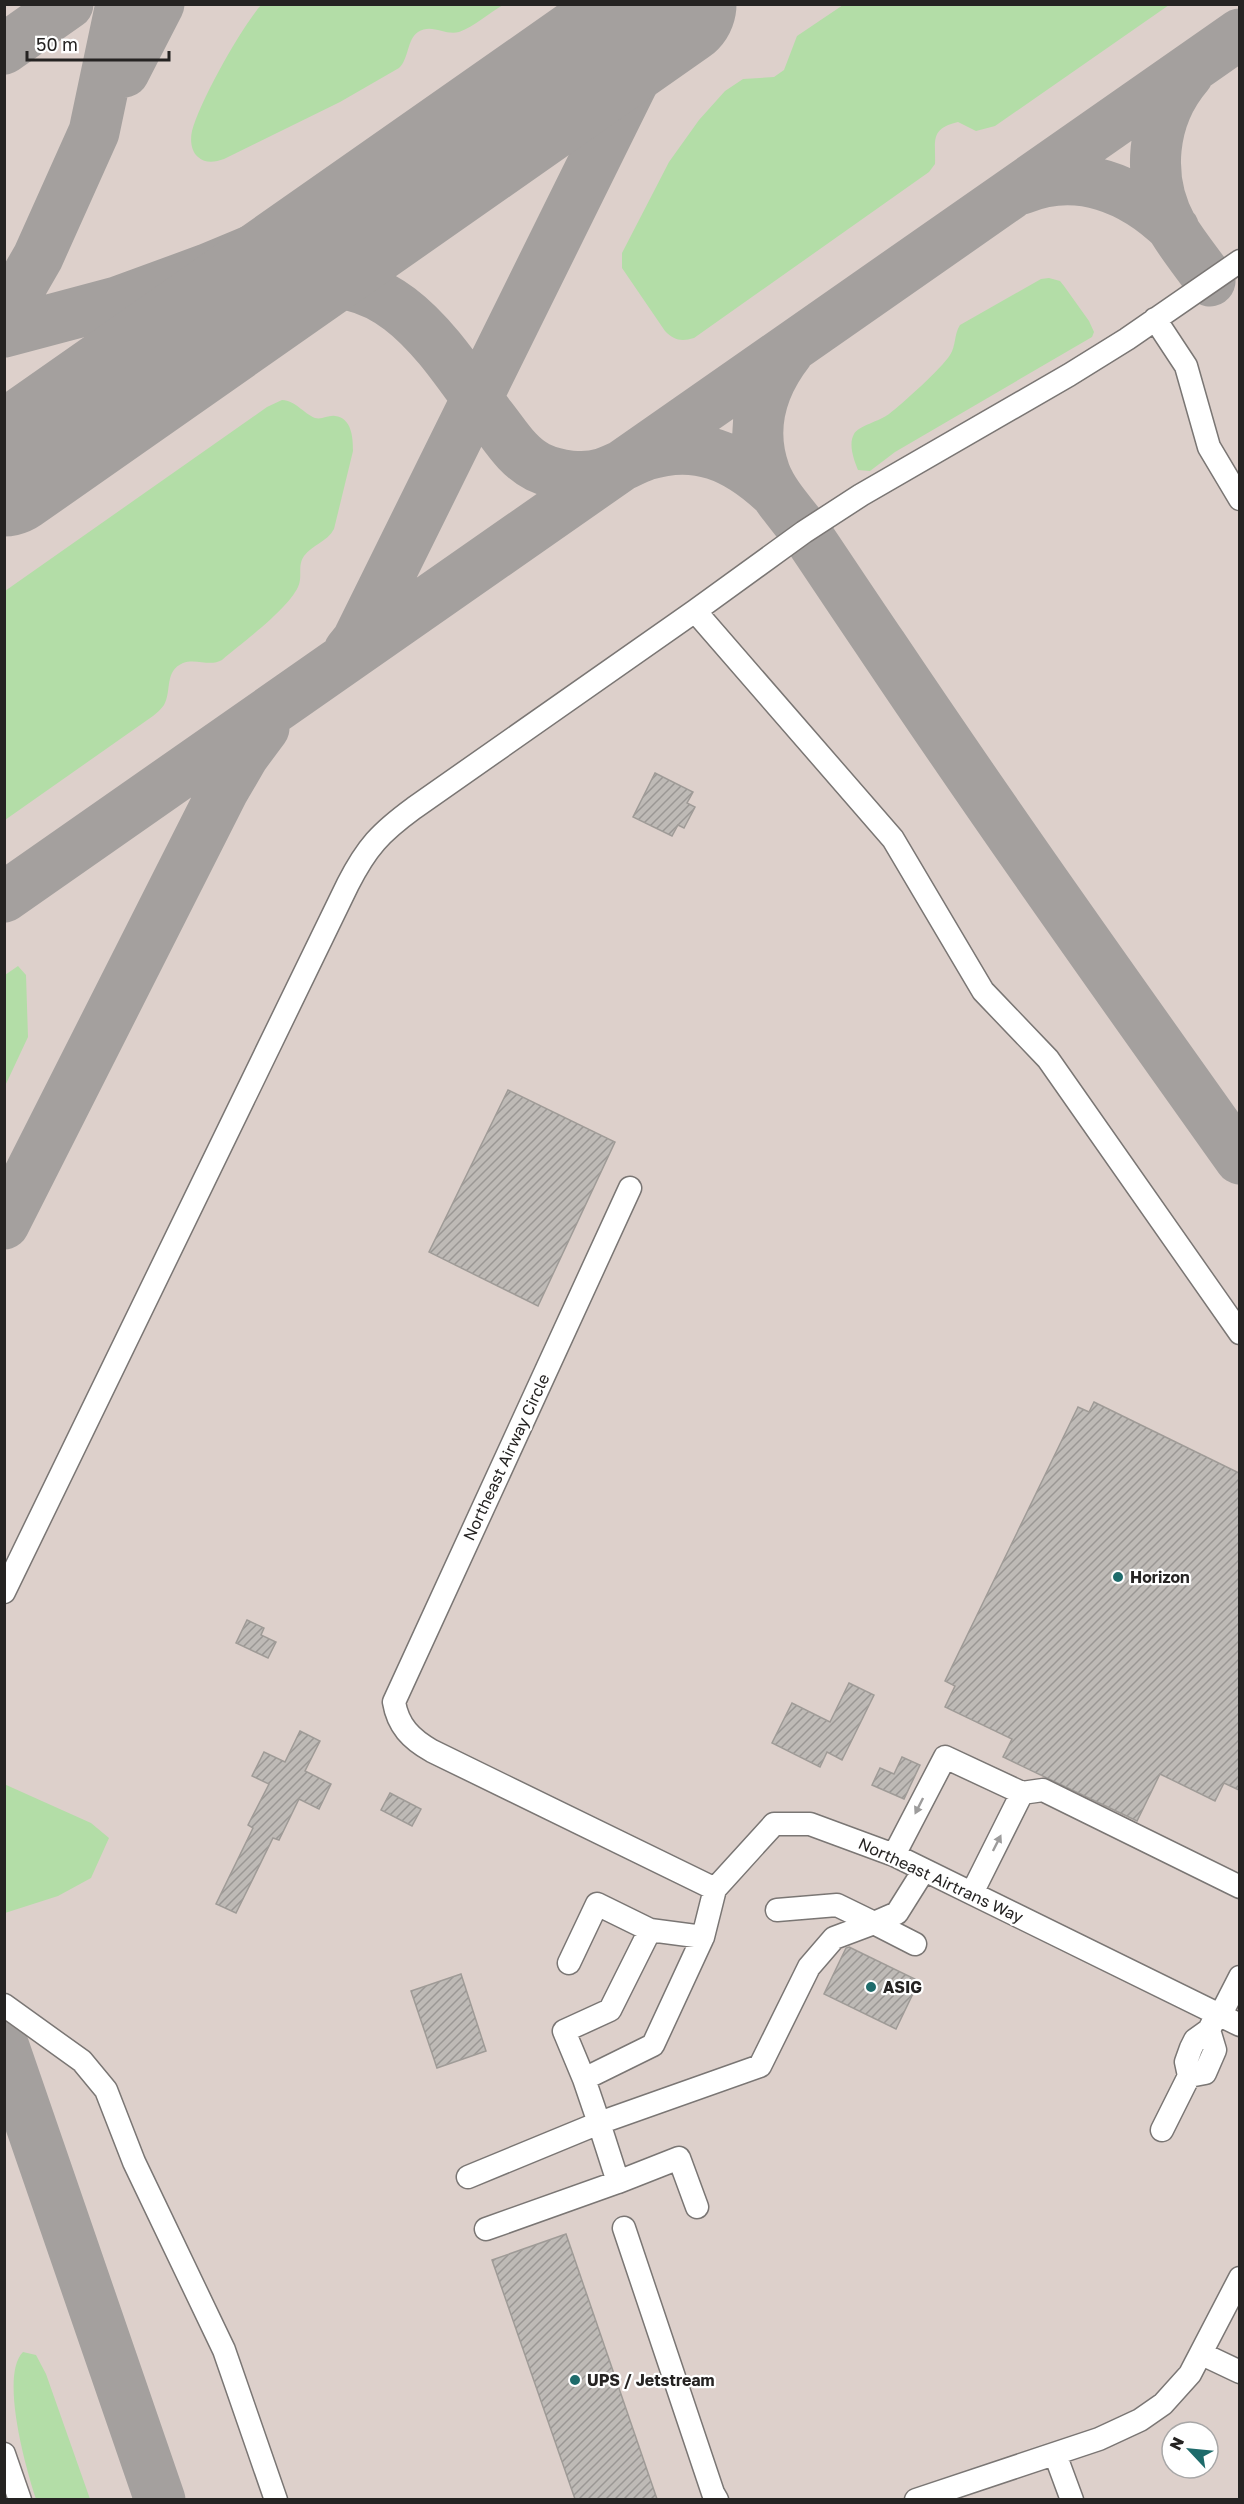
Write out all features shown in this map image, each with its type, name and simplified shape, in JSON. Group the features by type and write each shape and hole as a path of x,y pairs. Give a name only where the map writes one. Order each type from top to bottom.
{"street":[{"path":"4,1592 364,854 390,826 406,814 695,611 804,531 861,495 1068,375 1239,261"},
{"path":"1155,319 1186,366 1209,447 1239,499"},
{"path":"695,611 893,839 983,991 1048,1059 1239,1333"},
{"name":"Northeast Airway Circle","path":"630,1188 394,1702 396,1716 403,1727 415,1741 432,1751 715,1889"},
{"path":"894,1855 945,1757 1022,1793 1043,1790 1239,1887"},
{"path":"972,1893 1022,1793"},
{"name":"Northeast Airtrans Way","path":"715,1889 774,1824 810,1824 894,1855 1221,2021"},
{"path":"468,2177 599,2123 760,2066 809,1967 834,1938 897,1913 924,1870"},
{"path":"584,2079 653,2045 703,1937 715,1889"},
{"path":"569,1963 597,1904 650,1930 703,1937"},
{"path":"777,1910 837,1905 915,1944"},
{"path":"618,2182 584,2079 564,2031 610,2010 650,1930"},
{"path":"1162,2130 1189,2076 1186,2062 1195,2040 1221,2021 1239,1977"},
{"path":"4,2005 82,2061 106,2090 134,2162 224,2350 276,2499"},
{"path":"486,2229 679,2158 697,2208"},
{"path":"624,2228 713,2493 717,2499"},
{"path":"916,2499 1099,2439 1140,2420 1177,2391 1202,2354 1239,2278"},
{"path":"1202,2354 1239,2372"},
{"path":"4,2454 20,2499"},
{"path":"1055,2454 1072,2499"}],"shaded area":[{"path":"5,5 1239,5 1239,2499 5,2500"}],"green space":[{"path":"261,5 503,5 459,32 428,29 418,32 414,35 405,60 399,68 340,102 224,159 214,162 204,161 196,155 192,145 192,131 196,118 222,65"},
{"path":"843,5 1169,5 995,126 976,131 958,122 942,128 935,142 935,164 929,172 694,338 681,340 675,338 665,331 622,268 622,253 669,162 699,120 725,91 743,79 774,77 784,70 797,36"},
{"path":"1049,278 1060,281 1064,286 1089,321 1094,332 1092,337 895,452 870,471 858,470 852,447 852,438 856,431 889,414 946,361 952,351 960,325 1041,279"},
{"path":"282,400 315,418 332,416 345,420 352,435 353,446 334,529 304,556 298,587 284,606 222,660 213,663 193,661 177,667 171,676 164,705 156,714 5,820 5,591 267,407"},
{"path":"18,966 26,975 28,1037 5,1086 5,975"},
{"path":"4,1784 91,1823 109,1838 91,1878 58,1896 5,1913"},
{"path":"23,2352 36,2355 46,2374 90,2499 36,2499 21,2444 14,2400 17,2364"}],"building":[{"path":"655,773 693,792 687,803 695,807 684,828 678,825 672,836 633,817"},
{"path":"508,1090 615,1142 538,1306 429,1252"},
{"name":"Horizon","path":"1094,1402 1239,1473 1239,1790 1224,1783 1215,1801 1160,1774 1137,1821 1003,1757 1012,1739 945,1707 955,1686 945,1681 1078,1407 1089,1412"},
{"path":"247,1620 264,1628 261,1635 276,1642 268,1658 236,1643"},
{"path":"849,1683 874,1695 842,1760 827,1752 820,1767 772,1743 792,1703 830,1722"},
{"path":"300,1731 320,1741 305,1771 331,1784 319,1809 299,1799 279,1840 273,1838 236,1913 216,1904 253,1828 248,1825 269,1784 252,1776 264,1752 285,1762"},
{"path":"902,1757 920,1765 904,1799 872,1785 880,1768 894,1774"},
{"path":"390,1793 421,1809 412,1826 381,1810"},
{"name":"ASIG","path":"849,1947 919,1981 896,2029 824,1994 846,1948"},
{"path":"461,1974 486,2051 437,2068 411,1991"},
{"name":"UPS / Jetstream","path":"566,2234 657,2499 575,2499 492,2260"}],"taxiway":[{"path":"4,49 68,4"},
{"path":"4,316 38,257 94,132 121,4"},
{"path":"124,72 159,4"},
{"path":"349,651 357,641 641,66 669,27 691,4"},
{"path":"4,897 1240,34"},
{"path":"1188,74 1166,109 1160,129 1156,149 1158,190 1173,229 1210,281"},
{"path":"4,332 117,302 207,269 298,231 508,119"},
{"path":"1022,189 1043,182 1064,180 1104,185 1141,203 1174,229"},
{"path":"253,298 292,286 327,282 358,287 385,299 409,316 431,338 523,457 545,470 571,476 596,475 646,455 682,449 699,450 730,460 773,491"},
{"path":"789,351 771,379 760,409 758,425 760,457 773,489 806,533 1014,840 1240,1159"},
{"path":"4,1224 223,791 244,755 264,728"},
{"path":"4,2047 160,2500"}],"runway":[{"path":"4,472 672,4"}],"place":[{"name":"Horizon","path":"1118,1577"},
{"name":"ASIG","path":"871,1987"},
{"name":"UPS / Jetstream","path":"575,2380"}]}
